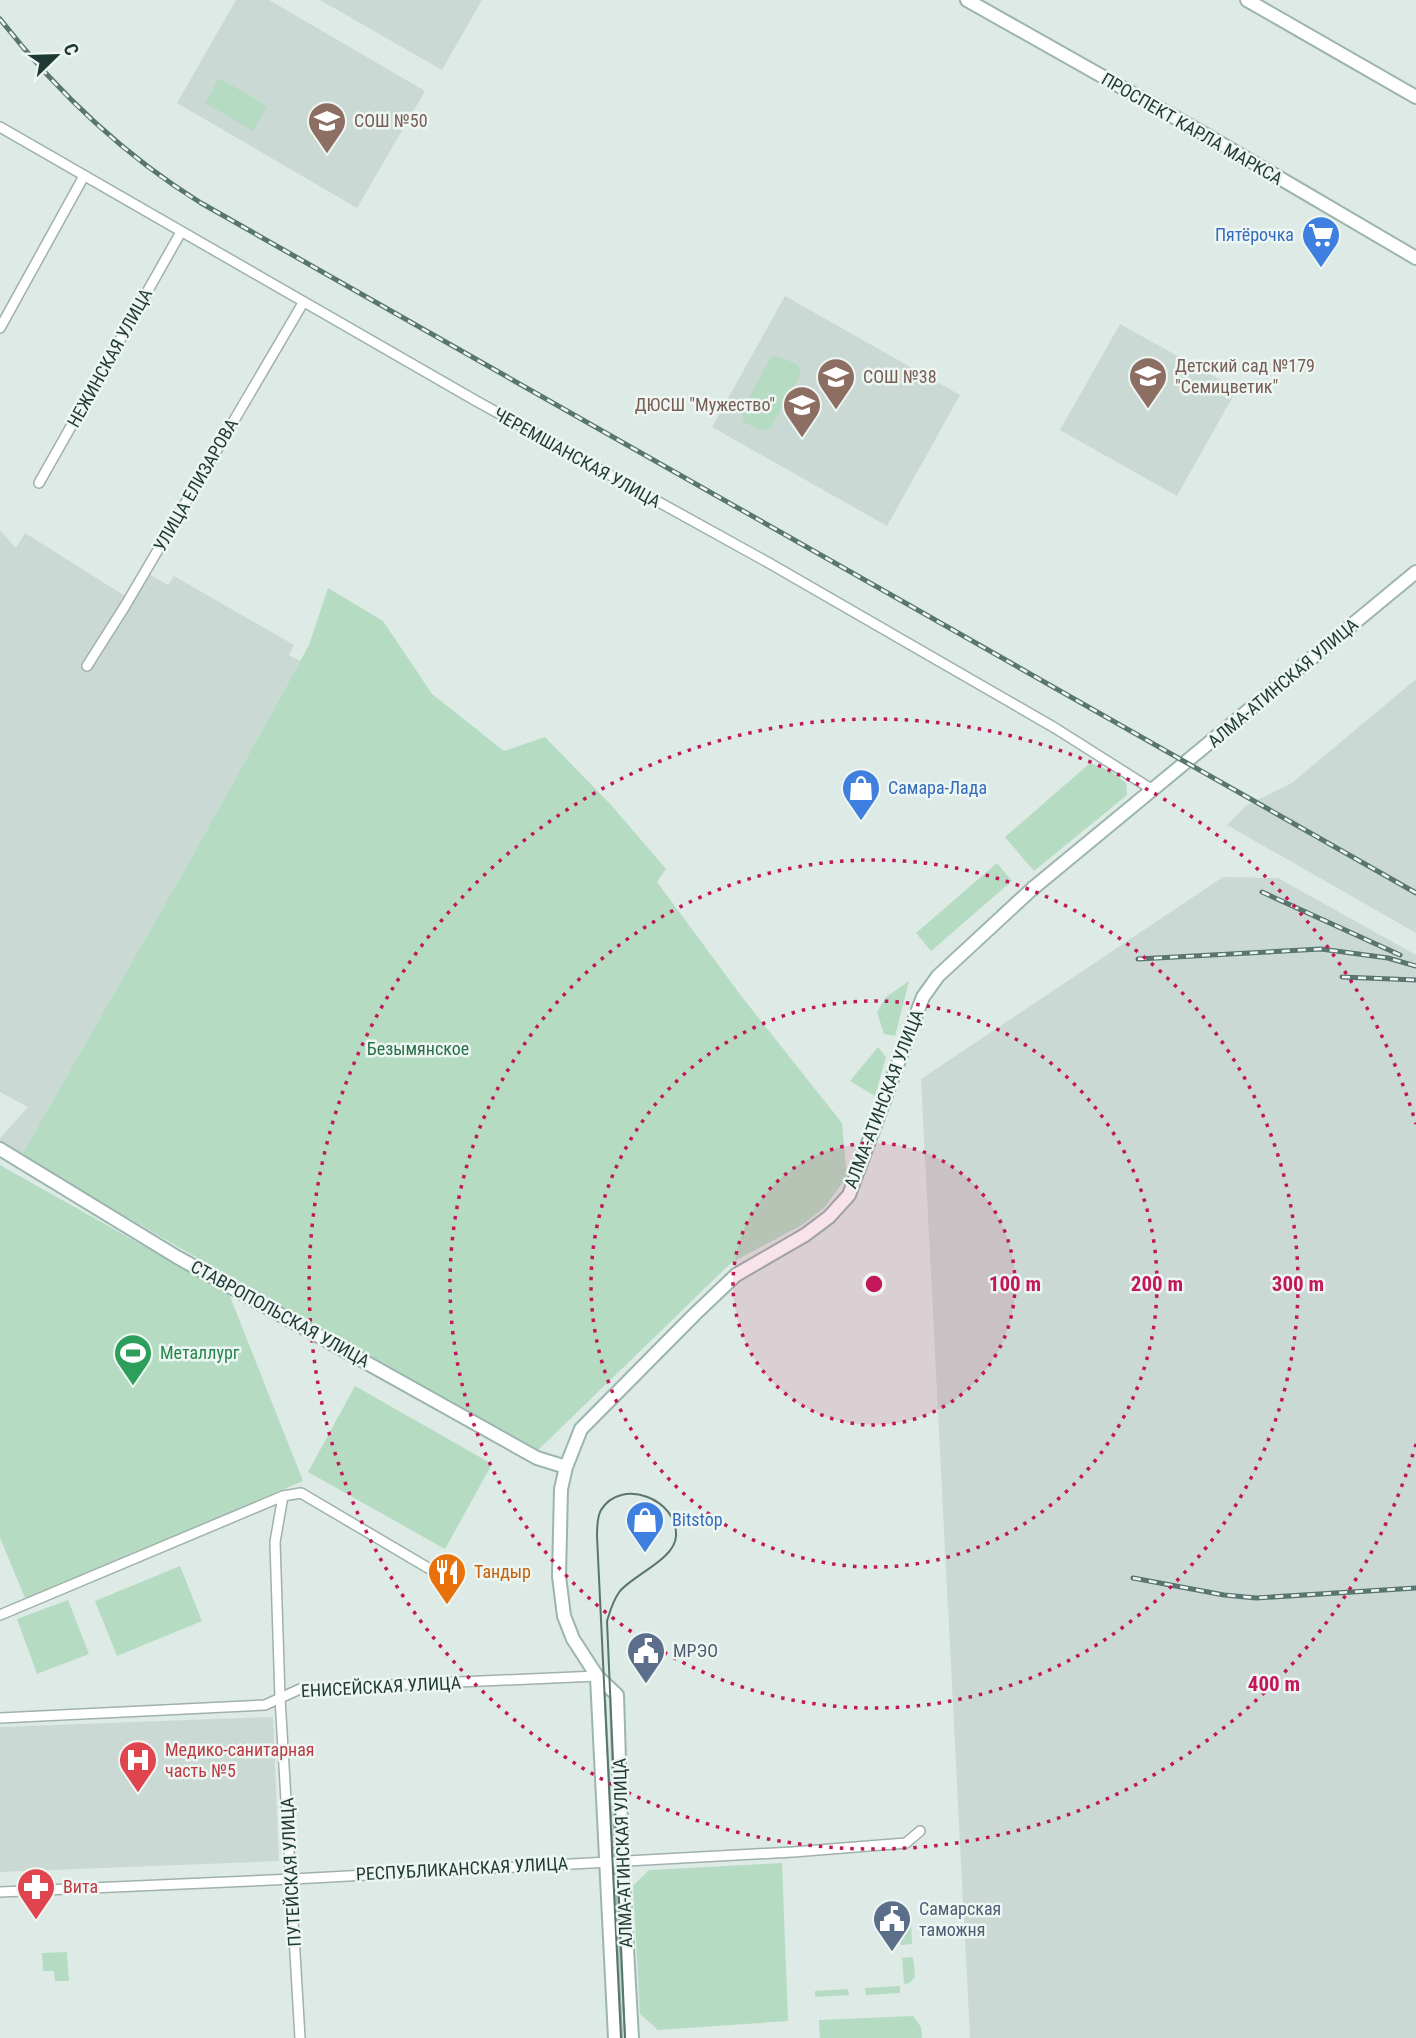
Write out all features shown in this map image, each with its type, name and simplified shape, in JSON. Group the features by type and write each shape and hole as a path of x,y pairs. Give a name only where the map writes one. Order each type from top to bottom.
{"street":[{"name":"ПРОСПЕКТ КАРЛА МАРКСА","path":"967,0 1208,136 1416,258"},
{"path":"1247,0 1416,97"},
{"name":"ЧЕРЕМШАНСКАЯ УЛИЦА","path":"0,127 303,303 769,563 1055,729 1153,790"},
{"path":"0,328 85,176"},
{"name":"НЕЖИНСКАЯ УЛИЦА","path":"39,483 181,232"},
{"name":"УЛИЦА ЕЛИЗАРОВА","path":"87,666 303,303"},
{"name":"АЛМА-АТИНСКАЯ УЛИЦА","path":"632,2038 622,1860 617,1695 597,1676 573,1639 564,1616 559,1576 561,1489 566,1467 581,1429 736,1275 805,1235 829,1217 849,1195 923,997 937,976 1032,889 1416,572"},
{"name":"СТАВРОПОЛЬСКАЯ УЛИЦА","path":"0,1149 201,1270 537,1458 566,1467"},
{"path":"0,1615 283,1496 301,1493 435,1572"},
{"name":"ПУТЕЙСКАЯ УЛИЦА","path":"283,1496 275,1542 280,1698 293,1879 300,2038"},
{"name":"АЛМА-АТИНСКАЯ УЛИЦА","path":"597,1676 615,2038"},
{"name":"ЕНИСЕЙСКАЯ УЛИЦА","path":"0,1718 265,1705 300,1689 597,1676"},
{"name":"РЕСПУБЛИКАНСКАЯ УЛИЦА","path":"0,1892 793,1852 906,1843 920,1831"}],"shaded area":[{"name":"СОШ №50","path":"236,0 269,0 425,91 357,208 177,103"},
{"path":"320,0 482,0 442,70"},
{"name":"СОШ №38","path":"785,296 960,395 887,526 712,427"},
{"name":"Детский сад №179 \"Семицветик\"","path":"1120,324 1237,389 1177,496 1060,430"},
{"path":"0,530 16,548 25,533 133,601 149,574 168,585 174,576 294,645 289,655 300,661 21,1156 0,1144 0,1138 28,1107 0,1092"},
{"path":"1416,679 1416,933 1227,825 1247,805 1292,783"},
{"path":"1223,877 1278,878 1416,955 1416,2038 970,2038 921,1079"},
{"name":"Медико-санитарная часть №5","path":"273,1717 279,1861 0,1872 0,1727"}],"green space":[{"path":"219,78 267,106 253,131 205,103"},
{"path":"777,356 797,364 801,374 770,429 759,430 744,422 741,412 771,357"},
{"name":"Безымянское","path":"328,588 383,621 432,694 504,751 545,737 612,806 666,869 657,882 742,997 842,1123 847,1177 824,1208 802,1225 731,1263 535,1453 21,1156 309,645"},
{"path":"1090,763 1112,772 1126,783 1127,795 1034,871 1005,837"},
{"path":"997,863 1012,881 931,951 916,933"},
{"path":"909,981 895,1036 884,1034 877,1012 886,997"},
{"path":"878,1047 886,1057 875,1096 850,1081"},
{"name":"Металлург","path":"0,1165 229,1294 303,1481 26,1600 0,1538"},
{"path":"355,1386 492,1464 445,1549 308,1472"},
{"path":"180,1566 202,1621 117,1656 95,1601"},
{"path":"68,1600 89,1654 37,1674 17,1619"},
{"path":"782,1863 788,2021 658,2030 640,2014 633,1886 649,1870"},
{"path":"900,1921 911,1924 912,1944 901,1945"},
{"path":"67,1952 69,1981 55,1981 54,1971 43,1971 42,1953"},
{"path":"913,1957 915,1977 904,1984 902,1958"},
{"path":"900,1986 900,1993 866,1995 865,1988"},
{"path":"848,1989 849,1995 815,1997 815,1991"},
{"path":"913,2016 921,2027 922,2038 820,2038 819,2020"}],"tram line":[{"path":"621,2038 597,1530 601,1510 610,1500 621,1495 634,1494 647,1497 668,1512 674,1523 676,1536 674,1544 662,1559 620,1591 607,1621 625,2038"}],"railway":[{"path":"0,19 44,72 92,120 144,164 201,203 1416,893"},
{"path":"1262,892 1400,955"},
{"path":"1138,959 1321,949 1388,958 1416,966"},
{"path":"1342,977 1416,980"},
{"path":"1133,1578 1224,1595 1256,1598 1416,1588"}],"place":[{"name":"СОШ №50","path":"327,155"},
{"name":"Пятёрочка","path":"1321,269"},
{"name":"Детский сад №179 \"Семицветик\"","path":"1148,410"},
{"name":"СОШ №38","path":"836,411"},
{"name":"ДЮСШ \"Мужество\"","path":"802,439"},
{"name":"Самара-Лада","path":"861,822"},
{"name":"Металлург","path":"133,1387"},
{"name":"Bitstop","path":"645,1554"},
{"name":"Тандыр","path":"447,1606"},
{"name":"МРЭО","path":"646,1685"},
{"name":"Медико-санитарная часть №5","path":"138,1794"},
{"name":"Вита","path":"36,1921"},
{"name":"Самарская таможня","path":"892,1953"}]}
